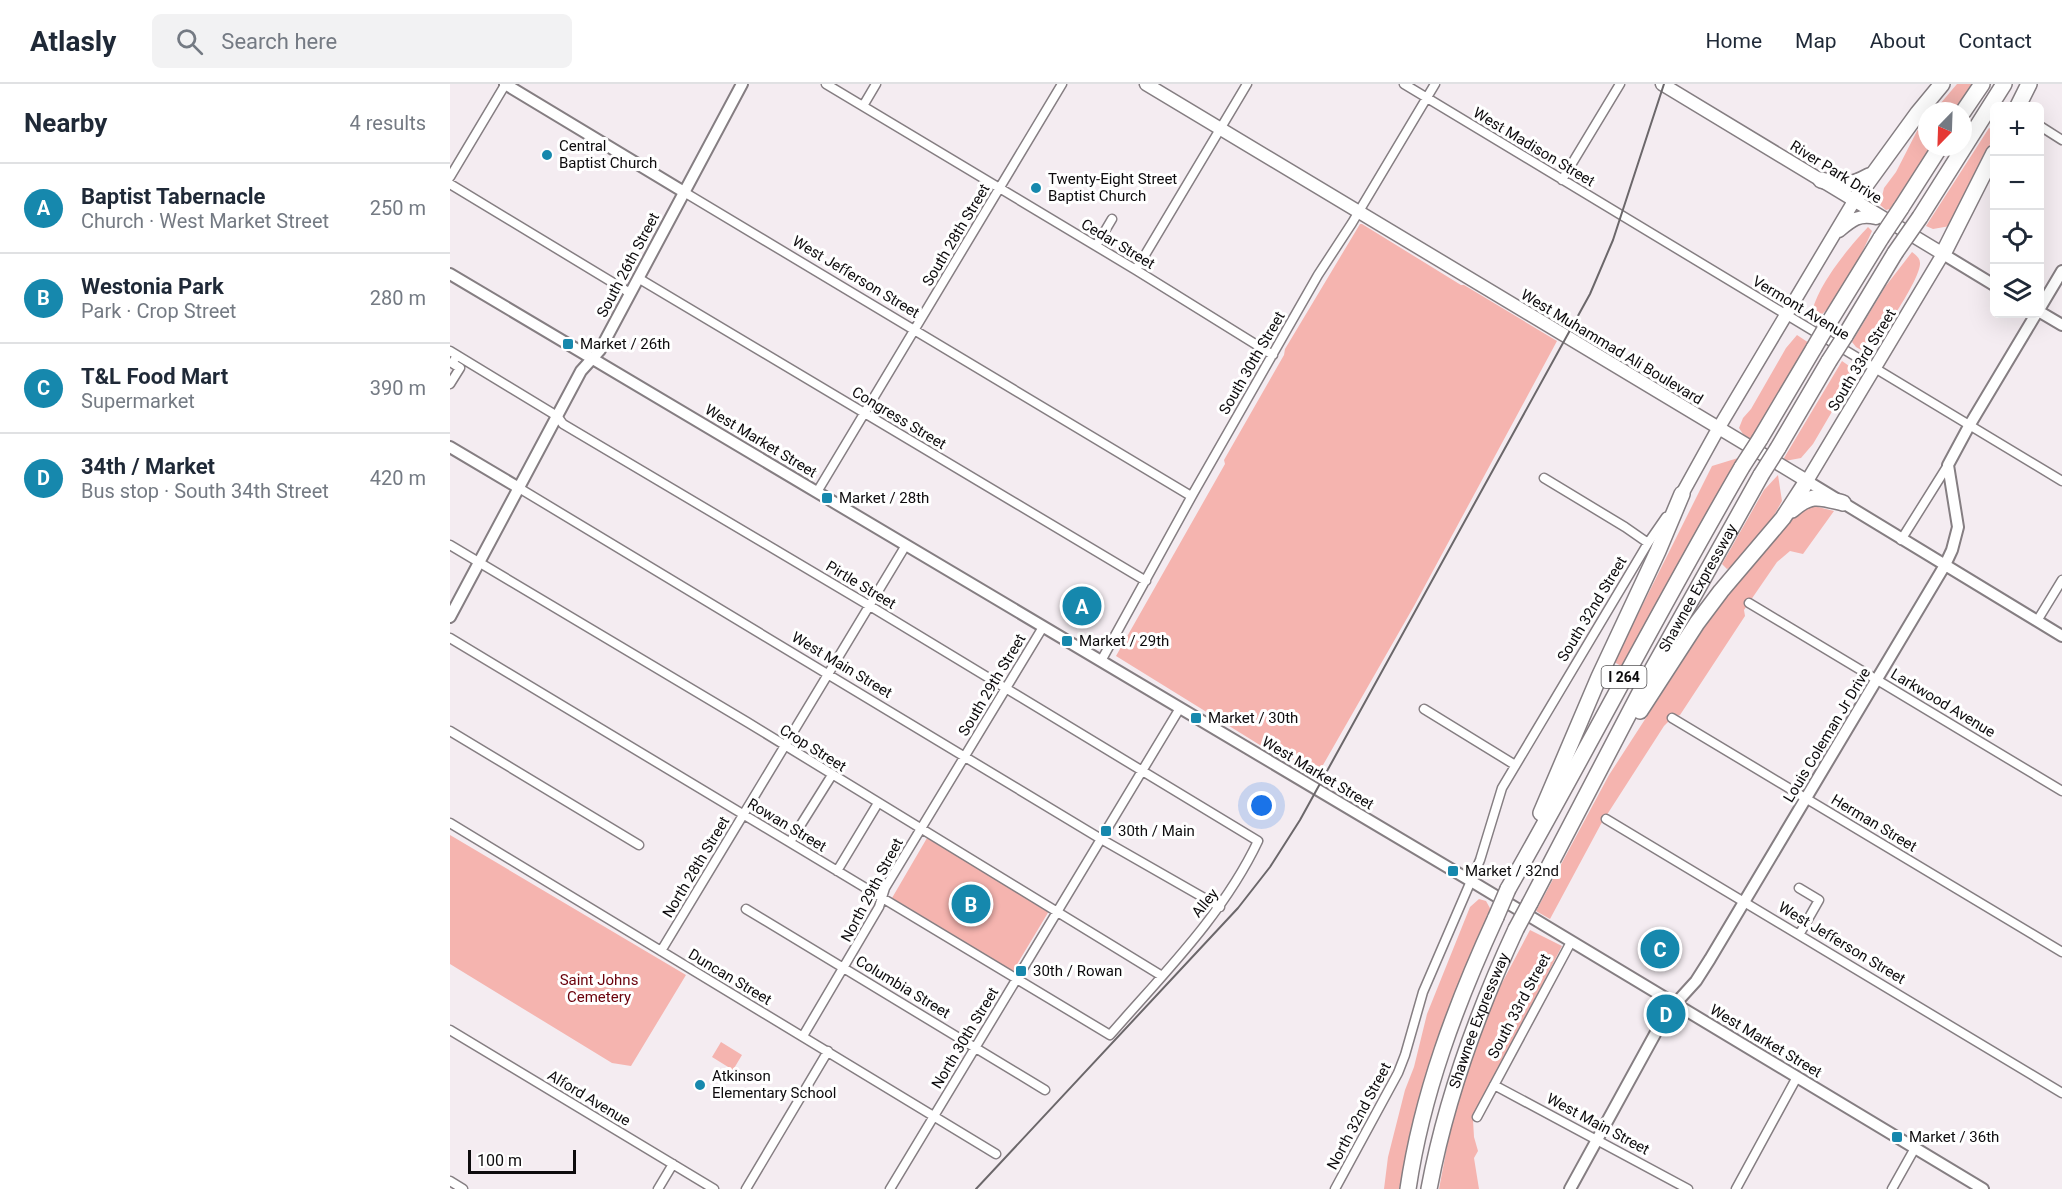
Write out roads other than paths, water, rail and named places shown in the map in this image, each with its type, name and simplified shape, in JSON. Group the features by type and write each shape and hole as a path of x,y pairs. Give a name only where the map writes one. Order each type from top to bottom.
{"highway":[{"path":"1854,201 1871,175 1942,84"},
{"path":"1970,102 1982,84"},
{"name":"Shawnee Expressway","path":"1429,1189 1442,1128 1471,1033 1516,929 1586,794 1663,650 1761,476 1895,253 2004,84"},
{"path":"2020,102 2029,84"},
{"name":"Shawnee Expressway","path":"1408,1189 1419,1131 1440,1057 1467,982 1508,889 1556,805 1680,574 1742,467 1881,238 1934,156"},
{"path":"1943,254 1993,156"},
{"path":"1821,180 1841,186 1853,184 1871,175"},
{"path":"1783,519 1807,481"},
{"path":"1508,889 1599,677 1658,552 1682,494"},
{"path":"1586,794 1697,623 1721,591 1783,519 1800,503 1811,497 1843,503"}],"main road":[{"name":"West Muhammad Ali Boulevard","path":"1146,84 1807,481"},
{"name":"River Park Drive","path":"1662,84 1943,254"},
{"name":"South 32nd Street","path":"1682,494 1718,429 1854,201"},
{"path":"1832,238 1856,218 1865,216 1884,219"},
{"name":"South 33rd Street","path":"1807,481 1943,254"},
{"path":"1778,465 1790,467 1806,465 1823,452"}],"street":[{"name":"West Jefferson Street","path":"505,84 1191,496"},
{"path":"450,177 505,84"},
{"name":"South 26th Street","path":"450,617 581,371 600,350 742,84"},
{"name":"Cedar Street","path":"826,84 1136,270 1272,355"},
{"path":"863,106 876,84"},
{"name":"South 28th Street","path":"817,492 1062,84"},
{"path":"1136,270 1247,84"},
{"name":"West Madison Street","path":"1404,84 1650,232"},
{"name":"South 30th Street","path":"1101,661 1191,496 1318,275 1435,84"},
{"path":"1562,180 1620,84"},
{"path":"2044,129 2062,140"},
{"path":"450,184 630,293"},
{"path":"1096,246 1112,219"},
{"name":"Vermont Avenue","path":"1650,232 2062,481"},
{"name":"River Park Drive","path":"1943,254 1990,282"},
{"path":"2044,301 2062,271"},
{"name":"West Market Street","path":"450,274 1471,881 1983,1189"},
{"name":"Congress Street","path":"639,278 1146,581"},
{"path":"2044,314 2062,325"},
{"path":"1901,540 1948,465 2034,318"},
{"path":"450,384 460,368 452,363 454,353"},
{"name":"Pirtle Street","path":"454,353 557,416 562,424 870,606 1258,841"},
{"name":"West Main Street","path":"450,447 1101,839 1220,907"},
{"name":"Louis Coleman Jr Drive","path":"1570,1189 1666,1014 1696,981 1945,565 1958,527 1948,465"},
{"path":"1544,478 1648,543"},
{"name":"West Muhammad Ali Boulevard","path":"1807,481 2062,636"},
{"name":"South 32nd Street","path":"1405,1055 1423,992 1480,860 1502,788 1648,543 1682,494"},
{"name":"Crop Street","path":"450,545 1162,976"},
{"path":"828,675 906,545"},
{"path":"2037,621 2062,580"},
{"name":"Larkwood Avenue","path":"1749,603 2062,791"},
{"name":"South 29th Street","path":"965,757 1043,627"},
{"name":"Rowan Street","path":"450,638 1110,1035"},
{"name":"North 28th Street","path":"661,951 828,675"},
{"path":"1101,839 1180,708"},
{"path":"1424,710 1515,765"},
{"name":"Herman Street","path":"1672,718 2062,952"},
{"path":"450,731 639,845"},
{"name":"North 29th Street","path":"803,1036 879,907 885,888 965,757"},
{"path":"790,842 832,775"},
{"path":"837,871 878,803"},
{"name":"West Jefferson Street","path":"1606,819 2062,1093"},
{"name":"Duncan Street","path":"450,823 996,1154"},
{"name":"North 30th Street","path":"890,1189 1101,839"},
{"name":"Alley","path":"1110,1035 1220,907 1247,865 1258,841"},
{"path":"1799,888 1819,900 1799,936"},
{"name":"Columbia Street","path":"746,909 1045,1089"},
{"name":"South 33rd Street","path":"1477,1117 1571,942"},
{"name":"Alford Avenue","path":"450,1030 714,1189"},
{"path":"746,1189 828,1051"},
{"name":"North 32nd Street","path":"1335,1189 1398,1073 1405,1055"},
{"path":"1736,1189 1797,1077"},
{"name":"West Main Street","path":"1494,1085 1688,1189"},
{"path":"1892,1189 1915,1148"},
{"path":"658,1189 673,1164"},
{"path":"450,1181 463,1189"}],"railway":[{"path":"976,1189 1238,908 1270,867 1300,820 1590,294 1613,240 1664,84"}],"place":[{"name":"Central Baptist Church","path":"547,155"},
{"name":"Twenty-Eight Street Baptist Church","path":"1036,188"},
{"name":"Market / 26th","path":"568,344"},
{"name":"Market / 28th","path":"827,498"},
{"name":"Baptist Tabernacle","path":"1082,606"},
{"name":"Market / 29th","path":"1067,641"},
{"name":"Market / 30th","path":"1196,718"},
{"name":"30th / Main","path":"1106,831"},
{"name":"Market / 32nd","path":"1453,871"},
{"name":"Westonia Park","path":"971,904"},
{"name":"T&L Food Mart","path":"1660,949"},
{"name":"30th / Rowan","path":"1021,971"},
{"name":"34th / Market","path":"1666,1014"},
{"name":"Atkinson Elementary School","path":"700,1085"},
{"name":"Market / 36th","path":"1897,1137"}],"park label":[{"name":"Saint Johns Cemetery","path":"599,988"}]}
